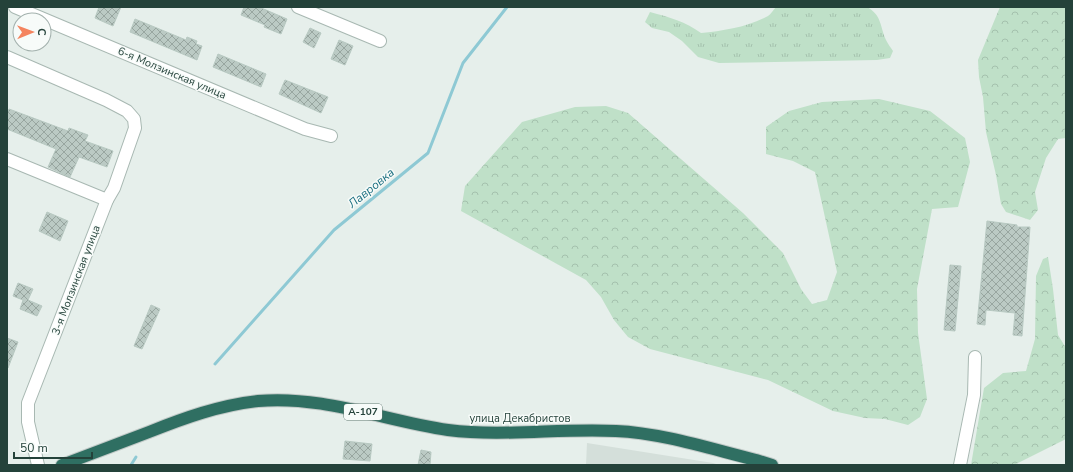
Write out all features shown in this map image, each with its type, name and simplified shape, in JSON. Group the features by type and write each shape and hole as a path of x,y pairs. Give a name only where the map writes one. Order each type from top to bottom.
{"highway":[{"name":"улица Декабристов","path":"62,465 209,410 259,401 294,401 322,404 414,424 450,430 489,433 584,430 647,434 772,465"}],"street":[{"name":"6-я Молзинская улица","path":"15,7 306,129 331,136"},
{"path":"298,7 380,41"},
{"path":"7,57 106,100 127,111 134,119 136,128 114,188 107,200 7,158"},
{"name":"3-я Молзинская улица","path":"38,465 28,422 28,403 107,200"},
{"path":"960,465 974,394 975,357"}],"shaded area":[{"path":"587,443 713,463 719,465 586,465"}],"green space":[{"path":"776,7 867,7 872,10 878,18 886,40 893,51 890,58 877,60 719,63 698,57 682,41 669,32 652,28 645,22 650,12 677,20 701,33 727,30 752,23 768,16"},
{"path":"1000,7 1066,7 1066,138 1058,139 1046,158 1035,192 1038,210 1030,220 1006,212 1001,204 986,132 978,60"},
{"path":"879,99 930,111 965,138 970,162 958,207 932,209 917,289 918,333 927,399 920,417 908,425 885,419 865,418 833,411 768,380 650,349 628,337 614,320 601,297 586,280 461,211 465,186 522,122 575,107 606,106 628,113 743,213 783,253 801,289 812,304 827,300 837,272 815,172 793,161 766,154 766,127 789,111 822,102"},
{"path":"1048,257 1058,335 1066,348 1066,439 1014,465 971,465 984,388 1003,373 1026,371 1035,339 1036,276 1043,259"}],"building":[{"path":"99,7 121,7 113,26 95,18"},
{"path":"244,7 259,7 287,19 281,34 264,27 265,25 241,15"},
{"path":"135,19 186,40 187,37 197,41 196,44 202,46 197,60 130,32"},
{"path":"310,28 321,33 314,48 303,42"},
{"path":"339,40 353,46 345,65 331,59"},
{"path":"218,54 266,74 261,87 213,67"},
{"path":"285,80 328,97 321,113 279,94"},
{"path":"9,109 68,131 69,128 88,135 85,141 113,151 107,167 79,157 70,177 48,167 56,149 7,129 7,114"},
{"path":"47,212 68,221 60,241 39,231"},
{"path":"987,221 1017,225 1017,227 1030,227 1022,336 1013,335 1015,313 986,310 985,325 977,324"},
{"path":"950,265 961,266 955,331 944,330"},
{"path":"18,283 33,289 28,300 42,306 37,316 20,309 23,300 13,296"},
{"path":"151,305 160,309 142,349 134,346"},
{"path":"7,338 18,342 8,368 7,368"},
{"path":"345,441 372,444 370,461 343,459"},
{"path":"421,450 431,452 430,465 418,465"}],"waterway":[{"name":"Лавровка","path":"215,364 334,230 428,153 463,63 507,7"},
{"name":"Лавровка","path":"131,465 136,457"}]}
